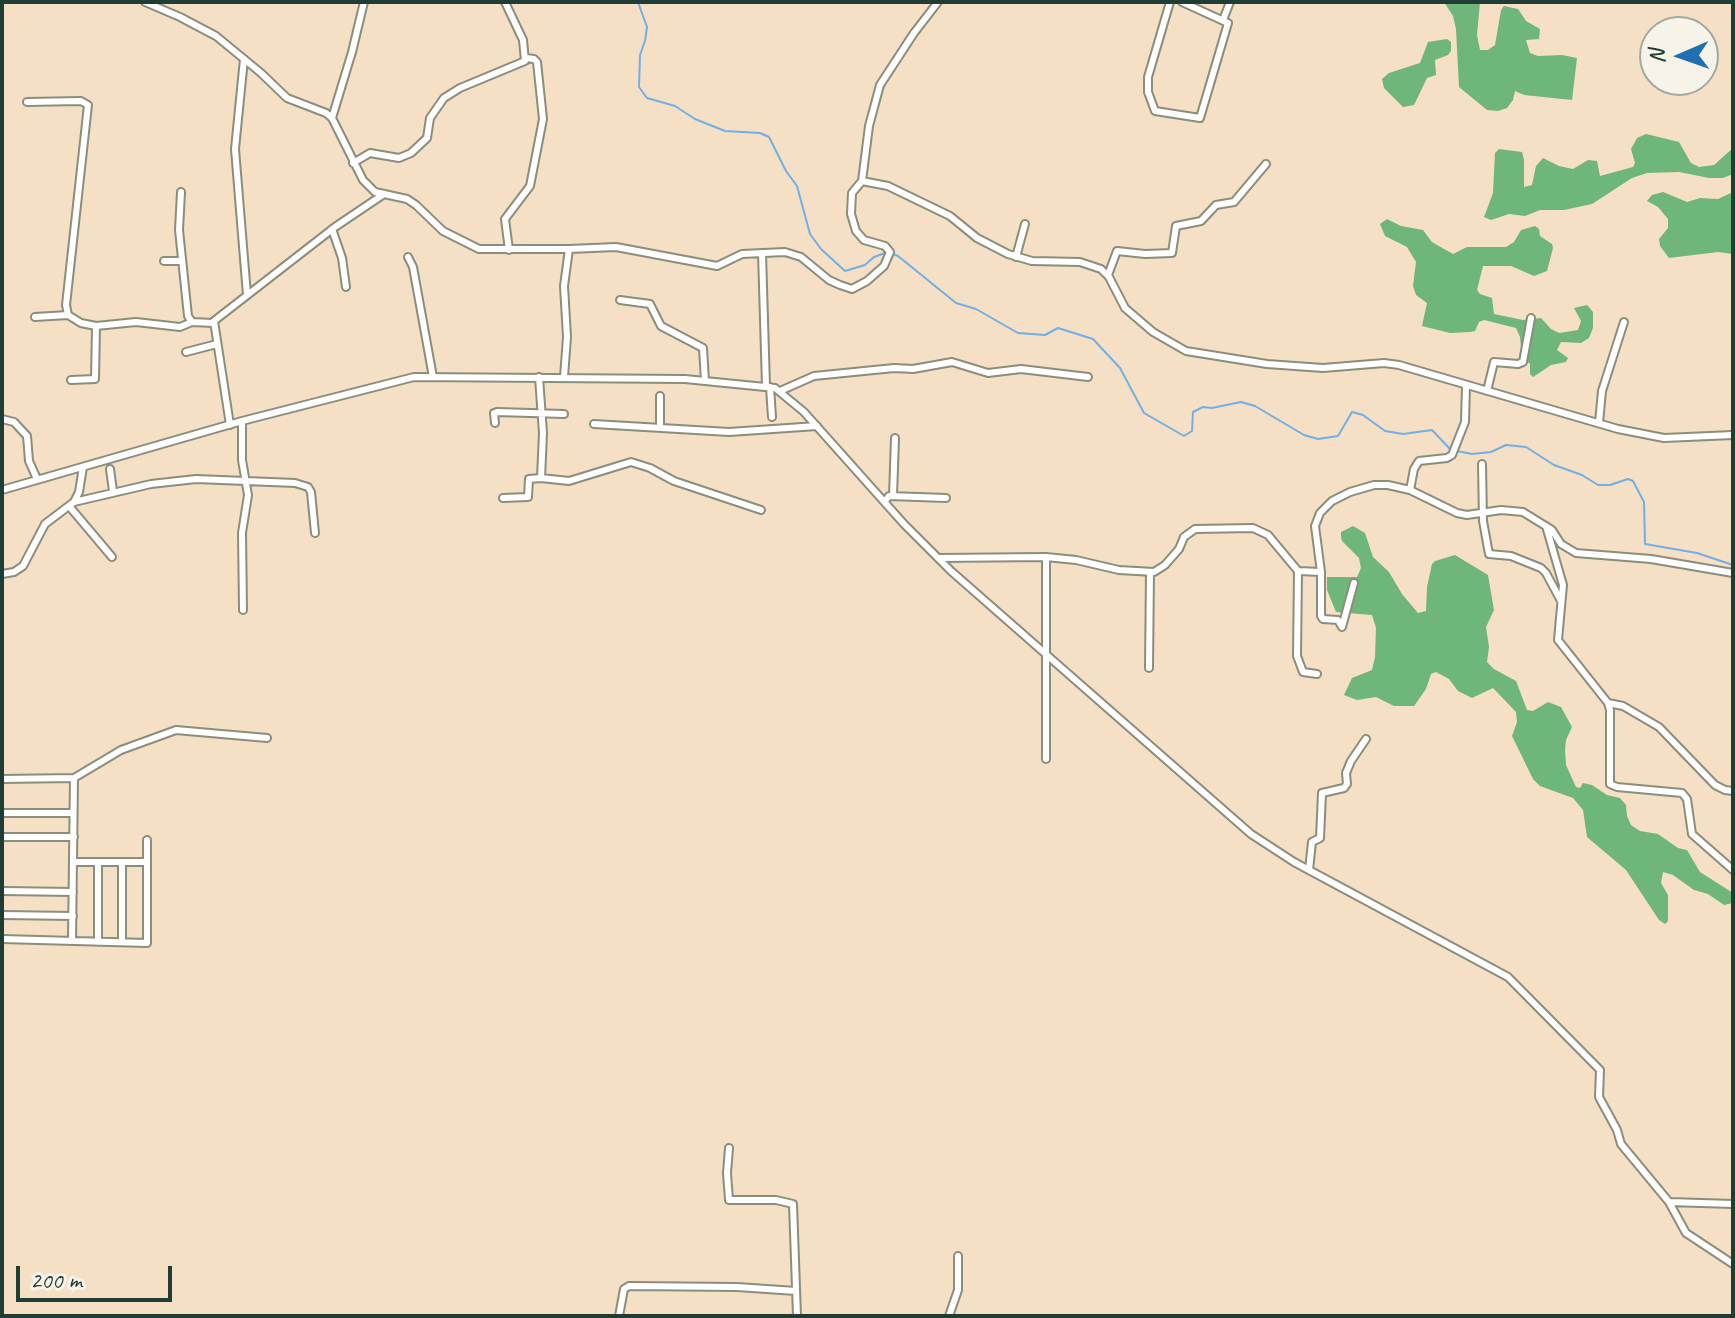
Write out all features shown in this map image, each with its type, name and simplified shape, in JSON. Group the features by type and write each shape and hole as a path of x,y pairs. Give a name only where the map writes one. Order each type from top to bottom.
{"street":[{"path":"145,2 216,36 287,98 326,113 332,118 366,184 375,192 399,196 416,205 433,223 468,245 479,249 509,250 616,247 717,266 742,254 794,254 829,280 852,289 884,266 890,252 885,246 864,240 856,231 851,200 852,193 862,181 869,126 880,85 938,2"},
{"path":"332,118 364,2"},
{"path":"353,163 370,153 399,158 411,153 427,138 430,118 444,98 460,88 522,64 526,58 523,40 505,2"},
{"path":"1170,2 1148,77 1148,92 1158,112 1200,118 1228,23 1182,2"},
{"path":"1223,20 1230,2"},
{"path":"509,250 505,219 530,186 543,119 537,62 526,58"},
{"path":"244,59 235,149 247,295"},
{"path":"27,102 81,101 88,105 68,315"},
{"path":"1108,275 1117,251 1172,253 1176,226 1201,221 1216,205 1234,202 1266,164"},
{"path":"862,181 888,186 950,216 977,238 1016,257 1039,262 1080,262 1101,269 1108,275 1125,308 1153,332 1186,351 1255,364 1323,368 1384,363 1399,365 1599,423 1664,438 1733,435"},
{"path":"181,192 179,230 188,316 192,322"},
{"path":"35,317 68,315 81,323 96,326 136,322 177,327 192,322 213,323 332,229 384,194"},
{"path":"1016,257 1025,224"},
{"path":"332,229 342,258 346,287"},
{"path":"564,377 567,337 564,286 569,249"},
{"path":"762,253 772,417"},
{"path":"408,257 413,267 433,377"},
{"path":"164,261 182,261"},
{"path":"620,300 650,304 661,326 703,348 705,381"},
{"path":"1487,391 1495,361 1523,362 1531,318"},
{"path":"1599,423 1602,391 1624,322"},
{"path":"213,323 230,425"},
{"path":"71,380 95,379 96,326"},
{"path":"186,352 217,344"},
{"path":"780,391 814,376 915,369 952,362 988,373 1021,369 1088,377"},
{"path":"2,490 242,421 414,377 705,381 768,386 780,391 817,426 938,558 1251,834 1277,853 1508,977 1600,1070 1599,1097 1621,1144 1669,1202 1686,1233 1733,1264"},
{"path":"539,377 543,433 541,478"},
{"path":"1410,490 1414,469 1419,461 1452,455 1465,422 1466,385"},
{"path":"660,396 660,427"},
{"path":"495,423 494,413 497,412 564,414"},
{"path":"2,419 14,422 27,436 29,461 37,479"},
{"path":"242,421 244,479 248,495 242,533 243,610"},
{"path":"594,424 729,432 817,426"},
{"path":"893,496 895,438"},
{"path":"503,498 528,497 529,479 569,481 631,462 674,481 761,510"},
{"path":"1482,464 1489,554 1511,556 1541,568 1562,604"},
{"path":"72,504 79,492 83,467"},
{"path":"110,469 113,491"},
{"path":"2,574 23,566 45,524 72,504 113,491 187,480 244,479 308,487 314,503 315,533"},
{"path":"1354,583 1342,627 1338,620 1323,619 1315,526 1320,513 1332,501 1374,485 1399,486 1457,513 1523,512 1552,530 1565,548 1576,553 1651,559 1733,573"},
{"path":"885,501 889,496 946,498"},
{"path":"72,504 112,557"},
{"path":"1546,526 1561,572 1562,604 1558,640 1608,703 1611,716 1610,784 1682,793 1687,799 1692,834 1733,870"},
{"path":"938,558 1046,557 1119,570 1150,572 1165,565 1189,532 1201,528 1257,529 1268,535 1298,571 1297,656 1303,672 1317,674"},
{"path":"1046,557 1046,759"},
{"path":"1298,571 1321,572"},
{"path":"1149,668 1150,572"},
{"path":"1608,703 1623,706 1659,727 1715,785 1733,791"},
{"path":"2,779 74,778 121,750 176,730 267,738"},
{"path":"1309,870 1312,842 1320,838 1322,793 1344,788 1351,761 1366,739"},
{"path":"72,941 74,778"},
{"path":"2,813 73,813"},
{"path":"2,837 74,837"},
{"path":"2,939 147,943 147,840"},
{"path":"74,862 147,862"},
{"path":"98,862 98,942"},
{"path":"122,862 122,942"},
{"path":"2,891 73,892"},
{"path":"2,915 73,916"},
{"path":"729,1148 728,1199 752,1202 776,1200 793,1204 797,1316"},
{"path":"1669,1202 1733,1204"},
{"path":"949,1316 958,1290 958,1256"},
{"path":"619,1316 624,1289 629,1286 796,1291"}],"green space":[{"path":"1444,2 1480,2 1477,35 1480,50 1488,50 1495,45 1504,6 1518,9 1526,21 1540,29 1539,39 1526,40 1530,53 1577,58 1572,100 1524,95 1515,91 1507,108 1487,110 1459,87 1456,29 1453,16"},
{"path":"1447,39 1451,42 1451,51 1435,60 1436,75 1427,78 1414,105 1403,107 1384,88 1382,79 1389,73 1420,63 1428,42"},
{"path":"1646,134 1679,142 1691,163 1699,167 1714,165 1733,148 1733,174 1709,178 1679,172 1647,173 1632,178 1592,204 1564,210 1540,210 1525,216 1509,214 1491,220 1484,217 1493,193 1495,153 1499,149 1522,152 1524,187 1532,185 1536,166 1543,158 1573,169 1588,160 1597,161 1600,176 1633,167 1635,163 1631,149 1637,138"},
{"path":"1663,192 1687,202 1700,198 1718,199 1733,192 1733,254 1718,252 1669,258 1659,239 1668,228 1668,219 1658,207 1647,201 1652,195"},
{"path":"1387,219 1401,226 1423,230 1432,242 1453,254 1467,247 1506,247 1514,242 1521,230 1535,226 1540,236 1552,244 1547,271 1534,276 1511,266 1483,266 1477,290 1492,298 1494,314 1523,320 1541,318 1559,333 1578,330 1581,321 1574,308 1587,305 1593,312 1593,328 1589,338 1581,343 1561,342 1557,350 1568,358 1566,362 1551,365 1533,377 1530,364 1522,356 1516,328 1484,320 1479,322 1475,331 1470,332 1450,333 1422,326 1427,303 1416,295 1413,286 1416,262 1407,247 1385,236 1380,224"},
{"path":"1353,526 1365,533 1373,557 1389,572 1418,613 1426,611 1427,587 1435,561 1455,555 1488,575 1494,610 1486,627 1489,647 1487,662 1516,681 1527,710 1533,711 1548,702 1561,707 1572,727 1566,740 1566,765 1576,787 1580,788 1583,783 1592,785 1607,795 1620,798 1626,805 1631,825 1640,831 1658,834 1678,848 1687,850 1700,872 1733,893 1733,903 1724,905 1663,872 1661,883 1668,895 1668,921 1665,924 1659,920 1626,870 1587,837 1583,810 1573,798 1540,786 1533,779 1512,736 1517,722 1516,712 1493,688 1472,698 1458,691 1449,679 1436,672 1431,674 1426,689 1414,706 1394,706 1376,697 1357,700 1344,695 1352,678 1372,670 1375,657 1376,628 1372,615 1336,612 1327,590 1327,577 1357,577 1361,568 1359,558 1341,536 1341,532"}],"waterway":[{"path":"638,2 647,27 640,55 639,87 647,98 675,106 695,119 725,131 760,133 769,137 797,186 810,234 845,271 865,265 874,257 888,252 898,256 956,303 976,309 1018,333 1045,335 1058,328 1093,339 1120,368 1144,413 1184,436 1192,431 1193,412 1203,407 1241,402 1255,406 1304,435 1318,439 1338,436 1352,412 1363,415 1385,431 1403,434 1432,430 1451,450"},
{"path":"1457,451 1472,454 1491,452 1506,445 1526,447 1554,465 1582,475 1598,485 1628,479 1633,481 1644,502 1645,544 1697,553 1733,565"}]}
